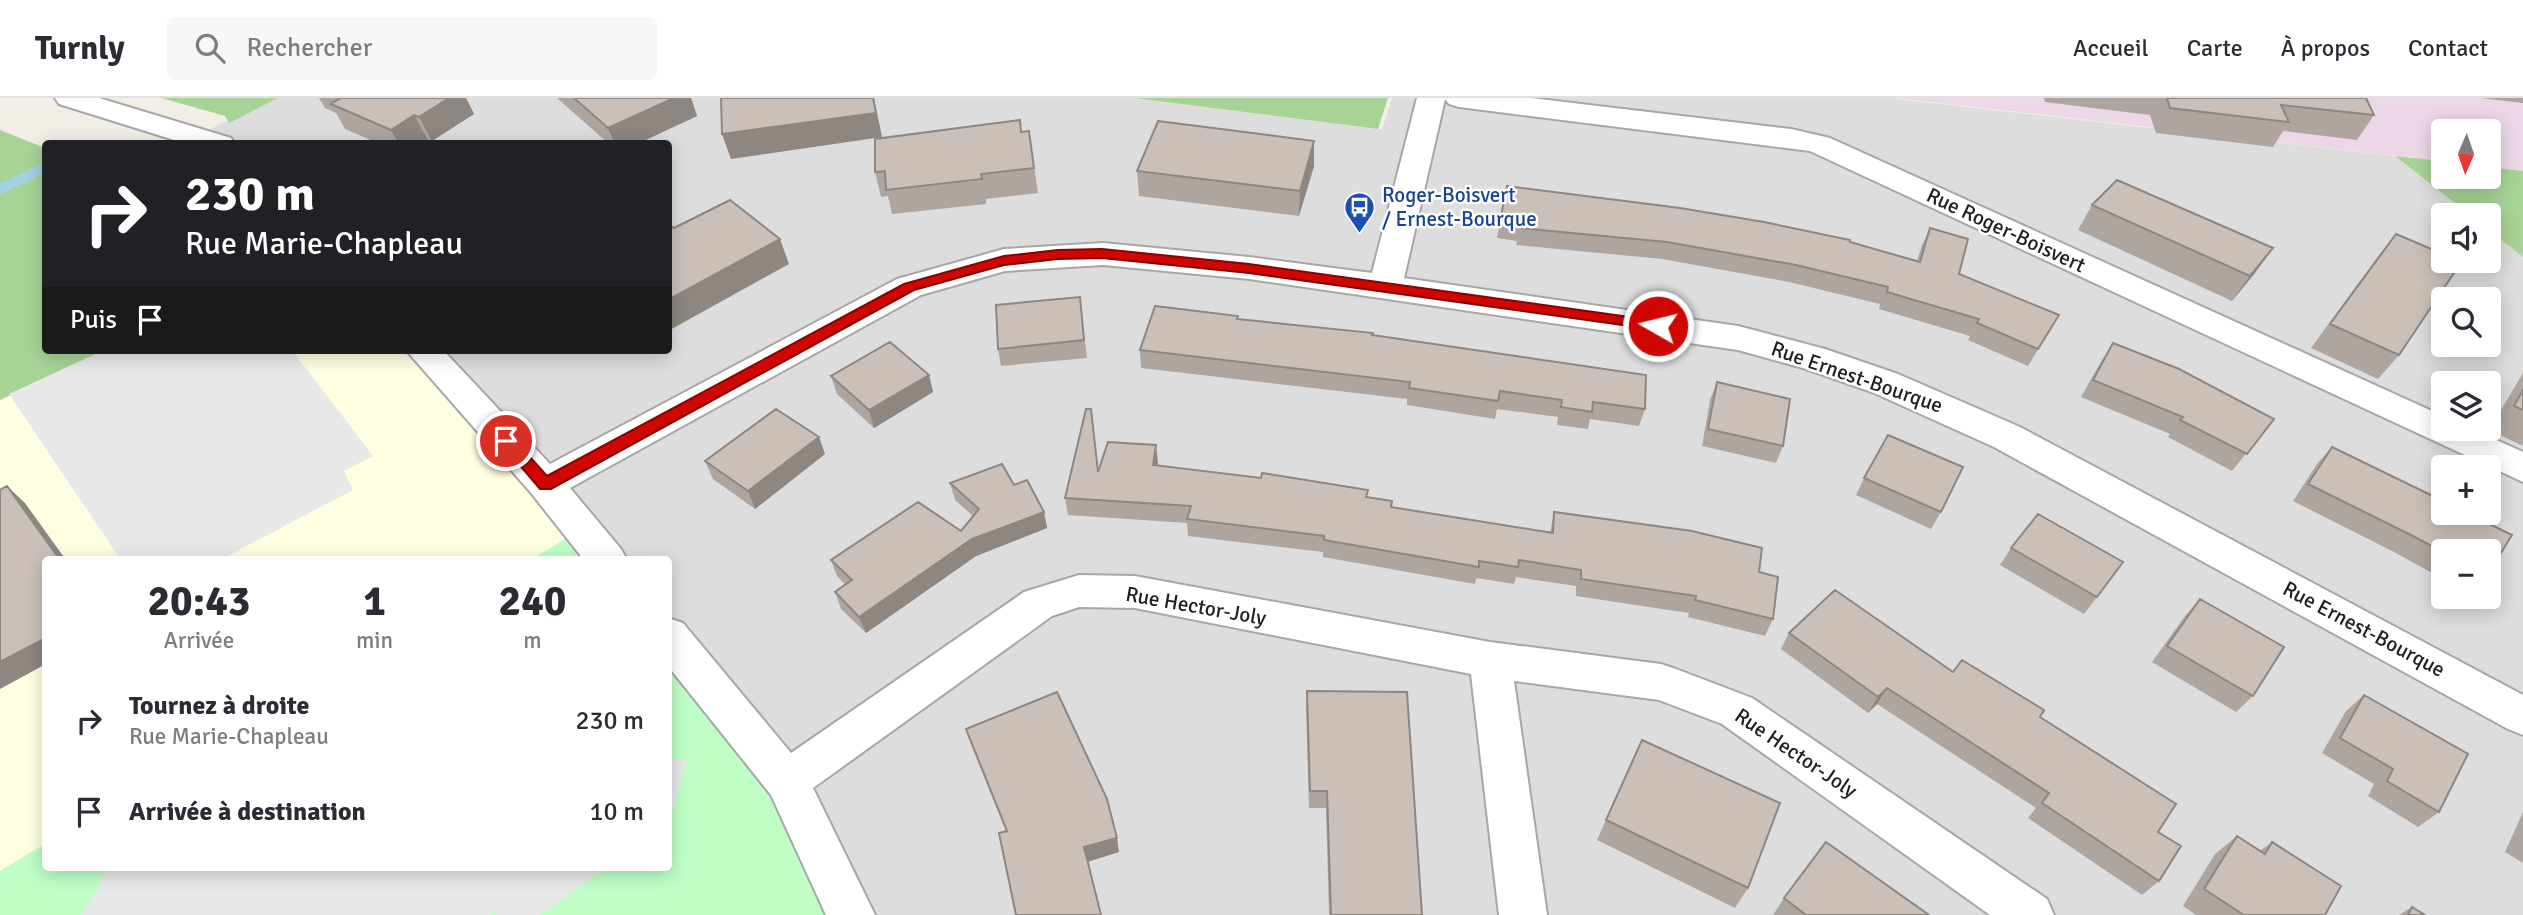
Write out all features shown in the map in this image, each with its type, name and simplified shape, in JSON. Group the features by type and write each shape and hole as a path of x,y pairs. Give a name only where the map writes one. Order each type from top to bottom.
{"street":[{"path":"69,98 207,140"},
{"path":"1385,286 1431,98"},
{"name":"Rue Roger-Boisvert","path":"1459,98 1791,138 1819,145 2523,468"},
{"name":"Rue Ernest-Bourque","path":"545,484 909,287 1004,260 1058,254 1102,254 1385,286 1738,338 1813,358 1885,383 2007,437 2523,716"},
{"path":"427,354 545,484 604,556"},
{"name":"Rue Hector-Joly","path":"788,781 1038,604 1079,591 1135,592 1490,660 1661,682 1737,711 2030,915"},
{"path":"672,640 788,781 851,915"},
{"path":"1490,660 1523,915"}],"shaded area":[{"path":"271,98 1137,98 1382,130 1392,98 1888,98 2395,156 2431,184 2431,189 2437,189 2455,203 2431,203 2431,273 2501,273 2501,240 2523,257 2523,915 849,915 672,640 672,556 603,556 427,354 672,354 672,140 224,140 211,129"},
{"path":"1897,98 2523,98 2523,171 2501,168 2501,119 2431,119 2431,160"},
{"path":"95,354 295,354 373,456 344,471 353,490 228,556 118,556 9,394"},
{"path":"99,354 427,354 572,535 537,556 42,556 42,846 0,871 0,400"},
{"path":"672,760 687,760 673,809"},
{"path":"107,871 602,871 541,915 496,915 493,910 492,915 81,915"}],"green space":[{"path":"161,98 278,98 229,123 225,116"},
{"path":"1134,98 1388,98 1378,129"},
{"path":"0,130 42,147 42,354 99,354 0,400"},
{"path":"2395,156 2431,160 2431,184"},
{"path":"2501,168 2523,171 2523,257 2501,240 2501,203 2455,203 2437,189 2501,189"},
{"path":"572,535 590,556 537,556"},
{"path":"672,653 783,784 842,915 0,915 0,871 42,846 42,871 672,871"}],"building":[{"path":"341,98 449,98 419,117 414,115 391,130 331,104"},
{"path":"574,98 674,98 608,128"},
{"path":"721,98 873,98 876,113 722,134"},
{"path":"2167,98 2366,98 2374,115 2281,105 2289,122 2170,108"},
{"path":"1020,120 1021,132 1029,131 1034,168 981,174 982,179 886,190 885,171 875,172 875,139"},
{"path":"1158,121 1314,141 1300,191 1137,171"},
{"path":"2117,180 2273,248 2250,276 2092,205"},
{"path":"1507,186 1680,208 1764,222 1850,240 1920,262 1930,228 1968,239 1959,274 2059,315 2038,349 1977,323 1979,319 1887,292 1888,287 1796,265 1667,242 1519,228 1520,224 1500,221"},
{"path":"730,200 780,239 672,298 672,227"},
{"path":"2396,234 2431,249 2431,273 2454,273 2445,287 2431,287 2431,307 2399,355 2330,324"},
{"path":"1080,297 1084,340 998,349 996,305"},
{"path":"1155,306 1238,316 1237,319 1373,333 1372,335 1646,375 1645,409 1593,402 1592,412 1561,407 1562,400 1500,391 1498,401 1409,388 1410,382 1140,350"},
{"path":"890,342 929,375 869,410 831,376"},
{"path":"2113,343 2179,369 2274,419 2247,454 2180,420 2183,417 2093,380"},
{"path":"1717,382 1790,399 1783,446 1708,429"},
{"path":"2523,390 2523,410 2514,406"},
{"path":"776,409 819,437 748,491 705,461"},
{"path":"1086,409 1091,409 1098,472 1108,442 1156,445 1153,465 1261,478 1262,473 1368,490 1366,497 1392,501 1391,507 1553,533 1554,512 1692,531 1762,548 1759,572 1778,577 1773,619 1695,600 1696,596 1581,579 1581,570 1519,560 1518,567 1479,561 1479,567 1324,540 1324,536 1187,519 1191,506 1065,498"},
{"path":"1888,435 1963,467 1941,512 1864,478"},
{"path":"2332,447 2431,495 2431,525 2492,525 2512,535 2501,553 2501,539 2431,539 2431,546 2308,484"},
{"path":"1002,464 1014,485 1027,480 1044,512 972,539 859,617 835,592 852,580 831,560 918,502 961,531 979,509 950,483"},
{"path":"7,486 57,556 42,556 42,640 0,662 0,490"},
{"path":"2038,514 2123,562 2097,597 2011,548"},
{"path":"1835,590 1953,672 1962,660 2044,710 2040,717 2176,804 2158,832 2181,846 2159,881 2042,803 2049,793 1887,688 1878,697 1789,633"},
{"path":"2200,599 2284,647 2253,696 2167,646"},
{"path":"1307,691 1407,692 1422,915 1331,915 1327,791 1310,791"},
{"path":"1057,692 1107,799 1117,838 1084,847 1101,915 1016,915 999,833 1007,831 966,729"},
{"path":"2364,695 2468,754 2439,812 2387,781 2393,769 2340,738"},
{"path":"1642,740 1780,803 1748,888 1606,820"},
{"path":"2237,836 2265,854 2272,842 2341,886 2325,915 2244,915 2204,889"},
{"path":"1826,842 1929,915 1806,915 1784,898"},
{"path":"2412,907 2425,915 2408,915"}],"waterway":[{"path":"0,189 42,169"}],"place":[{"name":"Roger-Boisvert / Ernest-Bourque","path":"1359,234"}],"route":[{"path":"506,441 545,484 909,287 1004,260 1058,254 1102,254 1249,268 1658,326"}]}
